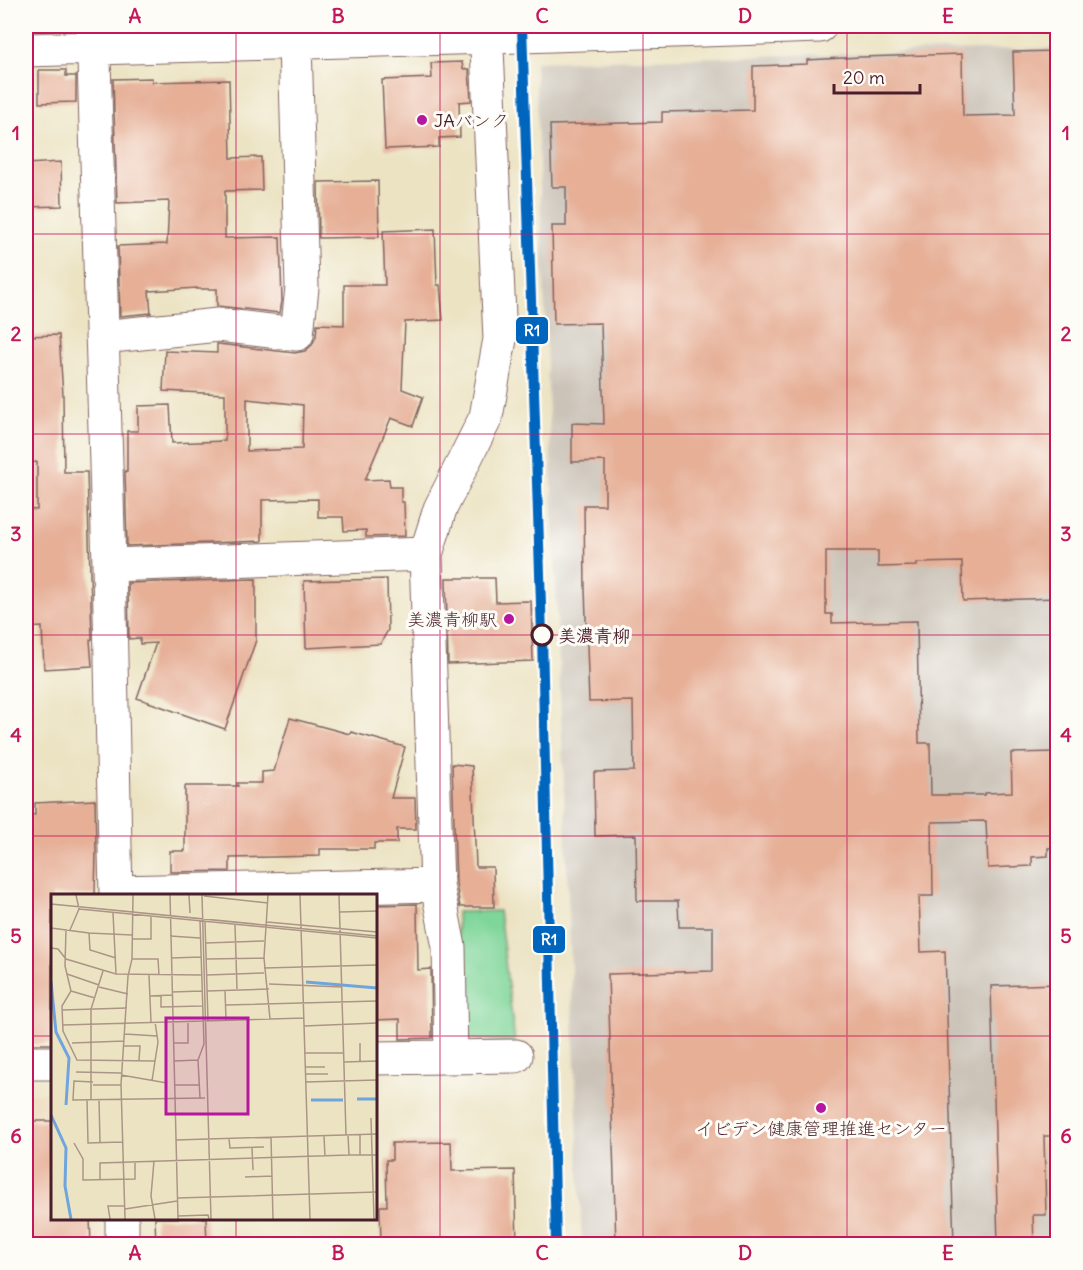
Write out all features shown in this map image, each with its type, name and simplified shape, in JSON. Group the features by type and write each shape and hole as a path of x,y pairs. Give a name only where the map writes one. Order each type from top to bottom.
{"street":[{"path":"26,50 93,36 295,43 486,31 802,26"},
{"path":"451,1057 449,947 437,885 426,554 440,509 486,417 500,339 486,31"},
{"path":"93,36 109,565 116,893 437,885"},
{"path":"102,337 218,325 297,333 302,288 295,43"},
{"path":"109,565 426,554"},
{"path":"376,1058 516,1056"},
{"path":"26,1064 51,1063"},
{"path":"122,1219 122,1245"}],"shaded area":[{"path":"1057,48 1057,1244 582,1244 535,62"},
{"path":"51,1092 51,1219 100,1219 100,1244 26,1244 26,1094"}],"green space":[{"path":"499,911 515,1043 459,1038 457,912"}],"building":[{"path":"1058,51 1058,598 963,601 962,562 878,567 878,551 826,551 826,614 832,614 832,623 917,621 919,743 930,743 931,795 985,795 985,793 1012,792 1011,753 1058,752 1058,847 1048,848 1048,856 1032,857 1032,866 988,868 986,821 932,822 933,896 919,896 921,952 945,951 954,1245 616,1245 608,974 713,971 713,927 679,927 678,901 637,901 636,835 595,836 594,772 634,771 633,701 589,702 584,505 605,505 605,461 572,462 572,423 604,424 601,323 554,324 552,226 566,226 566,187 552,187 550,125 662,122 662,112 753,110 753,66 807,64 807,60 962,54 963,116 1015,115 1013,52"},
{"name":"JAバンク","path":"462,62 463,69 469,69 471,101 459,102 460,137 439,138 439,147 385,149 382,80 432,78 431,63"},
{"path":"39,70 66,70 66,76 76,76 76,102 39,103"},
{"path":"152,78 152,82 229,80 231,158 261,157 262,190 225,191 225,238 280,237 282,301 280,313 217,306 217,289 197,288 149,291 151,313 120,316 118,246 167,244 169,201 117,203 113,79"},
{"path":"61,162 62,206 26,207 26,164"},
{"path":"378,181 379,237 319,238 318,182"},
{"path":"435,229 437,285 440,285 443,320 405,322 402,389 423,397 413,426 391,418 365,480 389,479 390,487 401,487 405,536 366,537 366,530 344,531 343,517 318,517 318,499 262,500 262,541 127,546 125,471 127,471 127,431 138,431 138,406 170,405 172,443 225,441 225,394 163,391 165,351 217,353 218,344 295,353 305,351 312,345 316,336 317,324 344,325 344,285 385,285 383,231","holes":["247,399 303,405 302,449 247,451"]},
{"path":"59,335 63,395 64,472 87,472 92,666 44,669 42,627 26,628 26,509 37,510 37,462 26,463 26,336"},
{"path":"446,578 495,578 496,602 531,601 533,661 448,664"},
{"path":"256,579 256,640 225,729 137,698 156,643 140,644 140,638 129,639 128,583"},
{"path":"387,579 388,630 380,644 306,648 304,581"},
{"path":"290,718 405,747 391,798 415,798 416,829 397,829 397,843 374,843 374,849 320,849 320,856 230,858 230,871 170,872 170,851 185,851 185,786 238,786 237,783 262,783 262,772 274,771"},
{"path":"452,764 472,766 476,867 493,867 494,907 460,907 456,883"},
{"path":"95,800 95,894 51,894 51,1044 26,1044 26,814 35,815 35,803"},
{"path":"417,904 418,970 431,969 432,1038 400,1039 400,1019 376,1020 376,905"},
{"path":"1058,984 1058,1136 1044,1136 1046,1215 1033,1215 1034,1245 998,1245 991,986"},
{"path":"26,1121 51,1121 51,1219 90,1219 91,1245 26,1245"},
{"path":"451,1142 452,1171 515,1170 517,1245 381,1245 380,1206 387,1206 386,1160 392,1160 392,1143"},
{"path":"155,1219 206,1219 207,1245 156,1245"}],"transit line":[{"name":"R1","path":"522,26 542,635 556,1244"}],"place":[{"name":"JAバンク","path":"422,120"},
{"name":"美濃青柳駅","path":"509,619"},
{"name":"美濃青柳","path":"542,635"},
{"name":"イビデン健康管理推進センター","path":"821,1108"}]}
